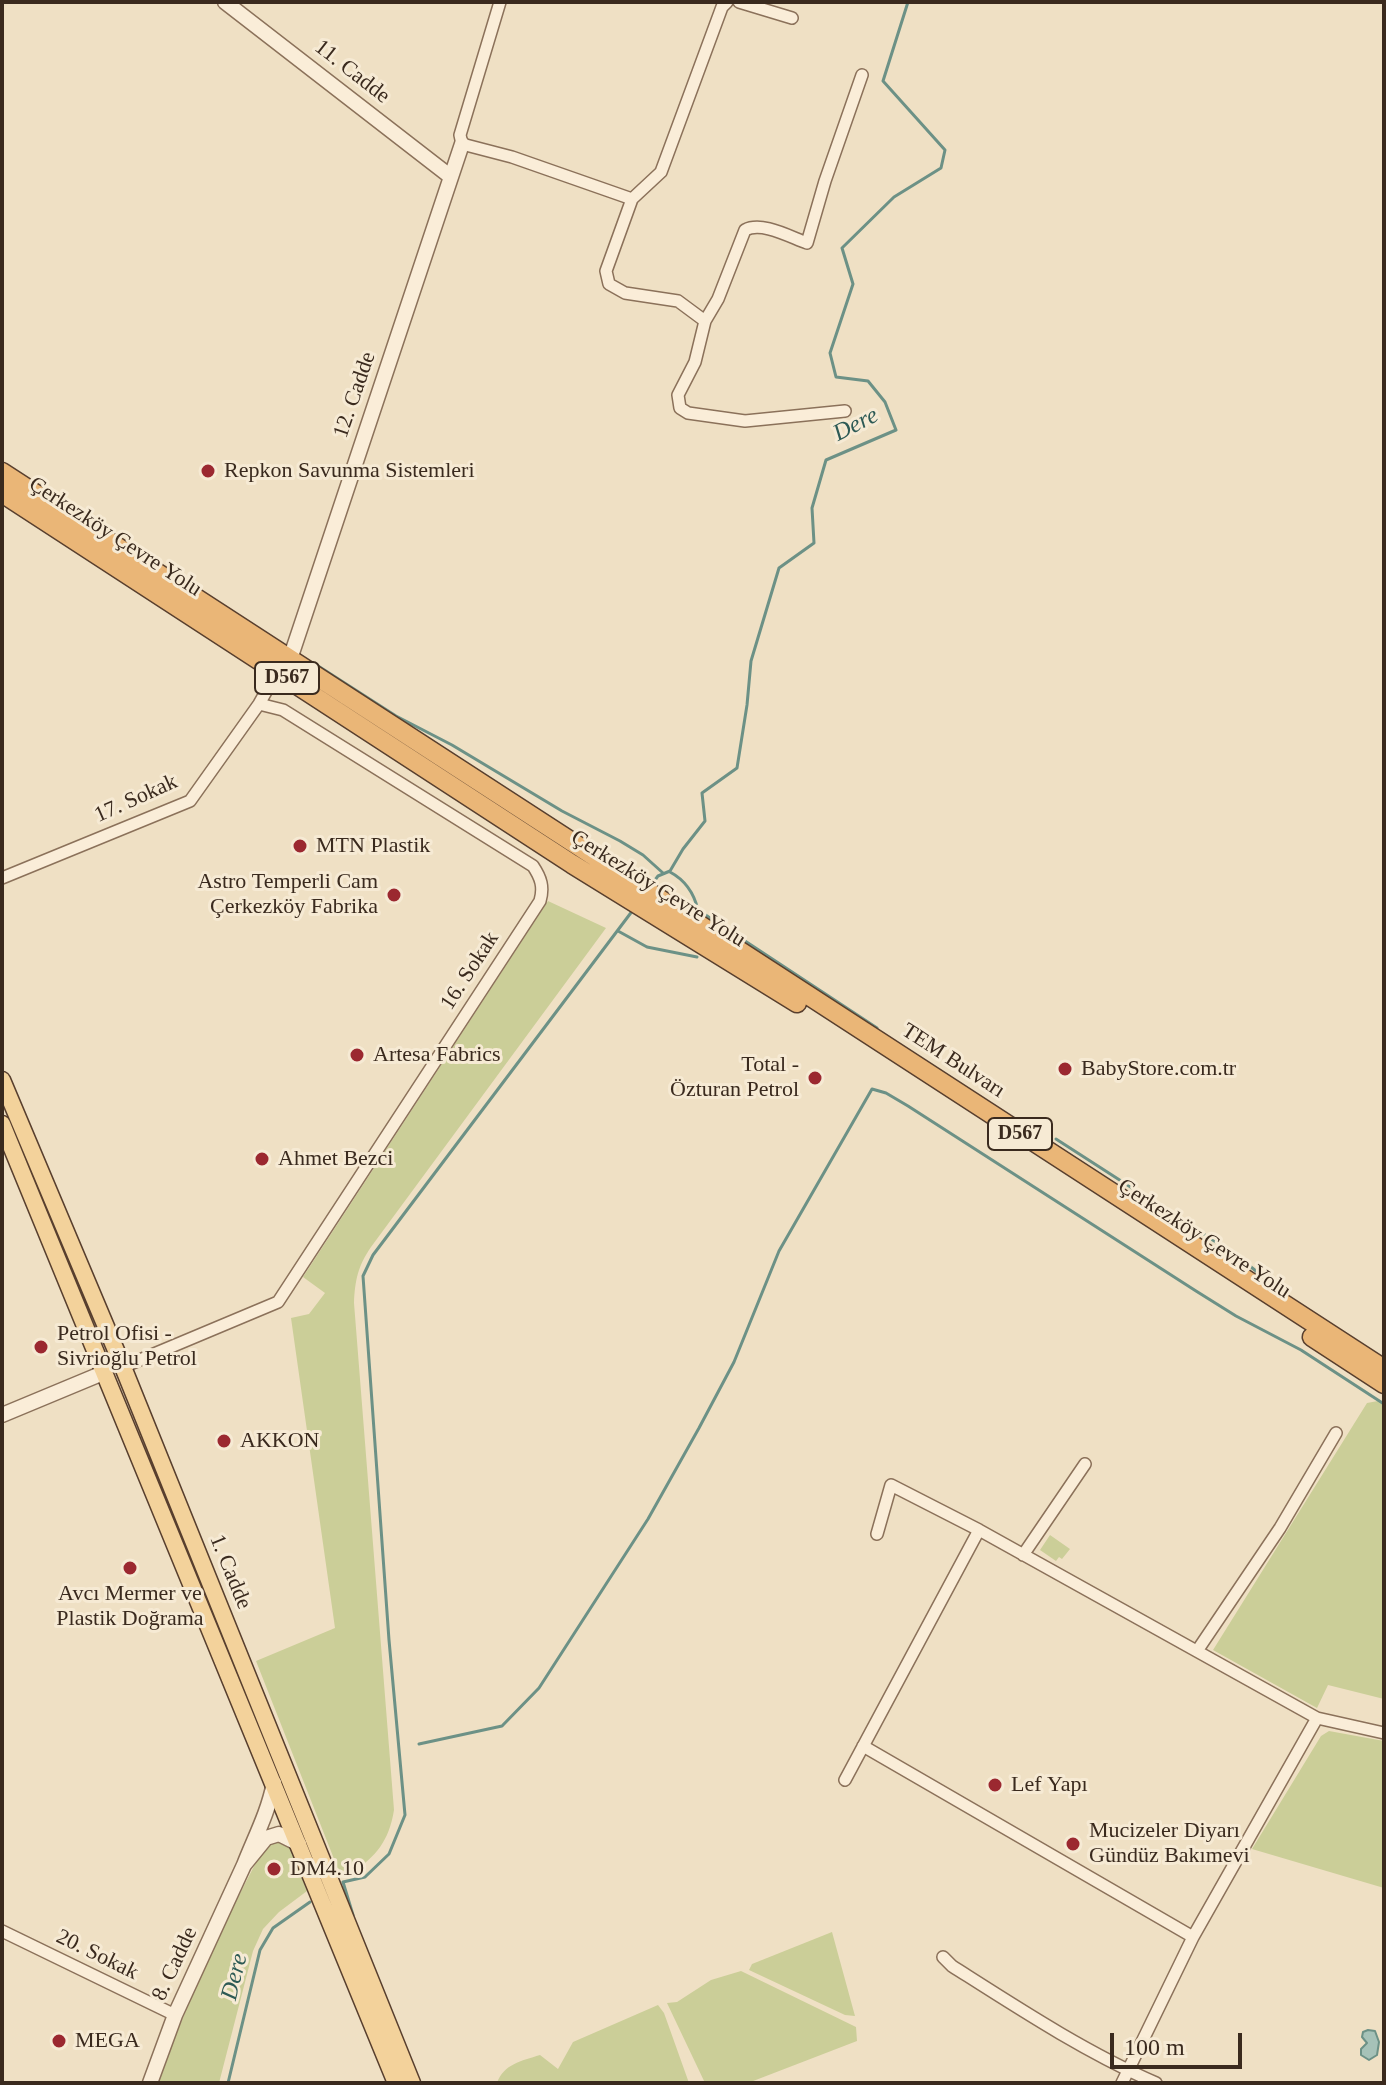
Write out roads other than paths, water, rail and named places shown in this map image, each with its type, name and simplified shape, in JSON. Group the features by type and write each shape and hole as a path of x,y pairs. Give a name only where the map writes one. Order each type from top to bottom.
{"highway":[{"name":"D567","path":"2,472 284,665"},
{"name":"Çerkezköy Çevre Yolu","path":"2,493 461,772 577,857"},
{"name":"Çerkezköy Çevre Yolu","path":"284,665 1384,1384"},
{"name":"TEM Bulvarı","path":"653,905 1384,1369"}],"main road":[{"name":"1. Cadde","path":"2,1080 123,1367 334,1910 396,2083"},
{"name":"1. Cadde","path":"2,1124 299,1844 324,1885"},
{"name":"1. Cadde","path":"334,1910 412,2083"}],"street":[{"name":"11. Cadde","path":"225,2 451,177"},
{"path":"500,2 460,135 462,144 512,157 632,199"},
{"path":"705,321 678,301 625,293 609,284 606,271 632,199 661,172 722,7 727,2"},
{"path":"739,2 792,18"},
{"path":"845,411 745,421 688,413 680,408 678,395 695,362 705,321 718,299 745,230 751,226 760,227 807,243 862,75"},
{"name":"12. Cadde","path":"284,665 462,144"},
{"name":"17. Sokak","path":"2,878 190,801 284,665"},
{"name":"16. Sokak","path":"123,1367 278,1302 543,893 533,866 283,710 259,704"},
{"path":"2,1415 103,1373"},
{"path":"1197,1651 1280,1528 1336,1433"},
{"path":"1023,1555 1085,1464"},
{"path":"877,1534 891,1485 979,1530 1317,1718 1384,1733"},
{"path":"845,1780 979,1530"},
{"path":"1122,2083 1193,1937 1317,1718"},
{"path":"863,1746 1193,1937"},
{"name":"8. Cadde","path":"150,2083 175,2015 257,1832 268,1814 274,1783"},
{"name":"8. Cadde","path":"244,1865 266,1838 279,1834 299,1844"},
{"name":"20. Sokak","path":"2,1931 175,2015"},
{"path":"943,1957 1022,2011 1128,2071 1156,2083"}],"water":[{"path":"1375,2031 1379,2042 1377,2055 1369,2060 1361,2055 1361,2049 1367,2043 1362,2037 1363,2032"}],"waterway":[{"name":"Dere","path":"652,884 658,876 670,871 705,821 702,793 737,768 751,661 779,568 814,543 812,508 826,460 896,430 885,402 868,381 836,377 830,353 853,284 842,248 894,197 941,168 945,150 883,81 908,2"},
{"path":"315,664 396,716 620,841 643,855 663,873"},
{"path":"670,872 688,888 698,910 877,1028"},
{"path":"353,1915 343,1882 365,1877 389,1854 405,1815 363,1276 373,1255 633,910"},
{"path":"618,931 647,947 697,957"},
{"path":"419,1744 502,1726 539,1688 648,1519 699,1428 734,1362 779,1251 872,1089 908,1106 1196,1291 1301,1350 1384,1404"},
{"path":"1056,1139 1236,1255 1281,1291"},
{"name":"Dere","path":"228,2083 260,1950 273,1928 310,1902"}],"place":[{"name":"Repkon Savunma Sistemleri","path":"208,471"},
{"name":"MTN Plastik","path":"300,846"},
{"name":"Astro Temperli Cam Çerkezköy Fabrika","path":"394,895"},
{"name":"Artesa Fabrics","path":"357,1055"},
{"name":"BabyStore.com.tr","path":"1065,1069"},
{"name":"Total - Özturan Petrol","path":"815,1078"},
{"name":"Ahmet Bezci","path":"262,1159"},
{"name":"Petrol Ofisi - Sivrioğlu Petrol","path":"41,1347"},
{"name":"AKKON","path":"224,1441"},
{"name":"Avcı Mermer ve Plastik Doğrama","path":"130,1568"},
{"name":"Lef Yapı","path":"995,1785"},
{"name":"Mucizeler Diyarı Gündüz Bakımevi","path":"1073,1844"},
{"name":"DM4.10","path":"274,1869"},
{"name":"MEGA","path":"59,2041"}]}
